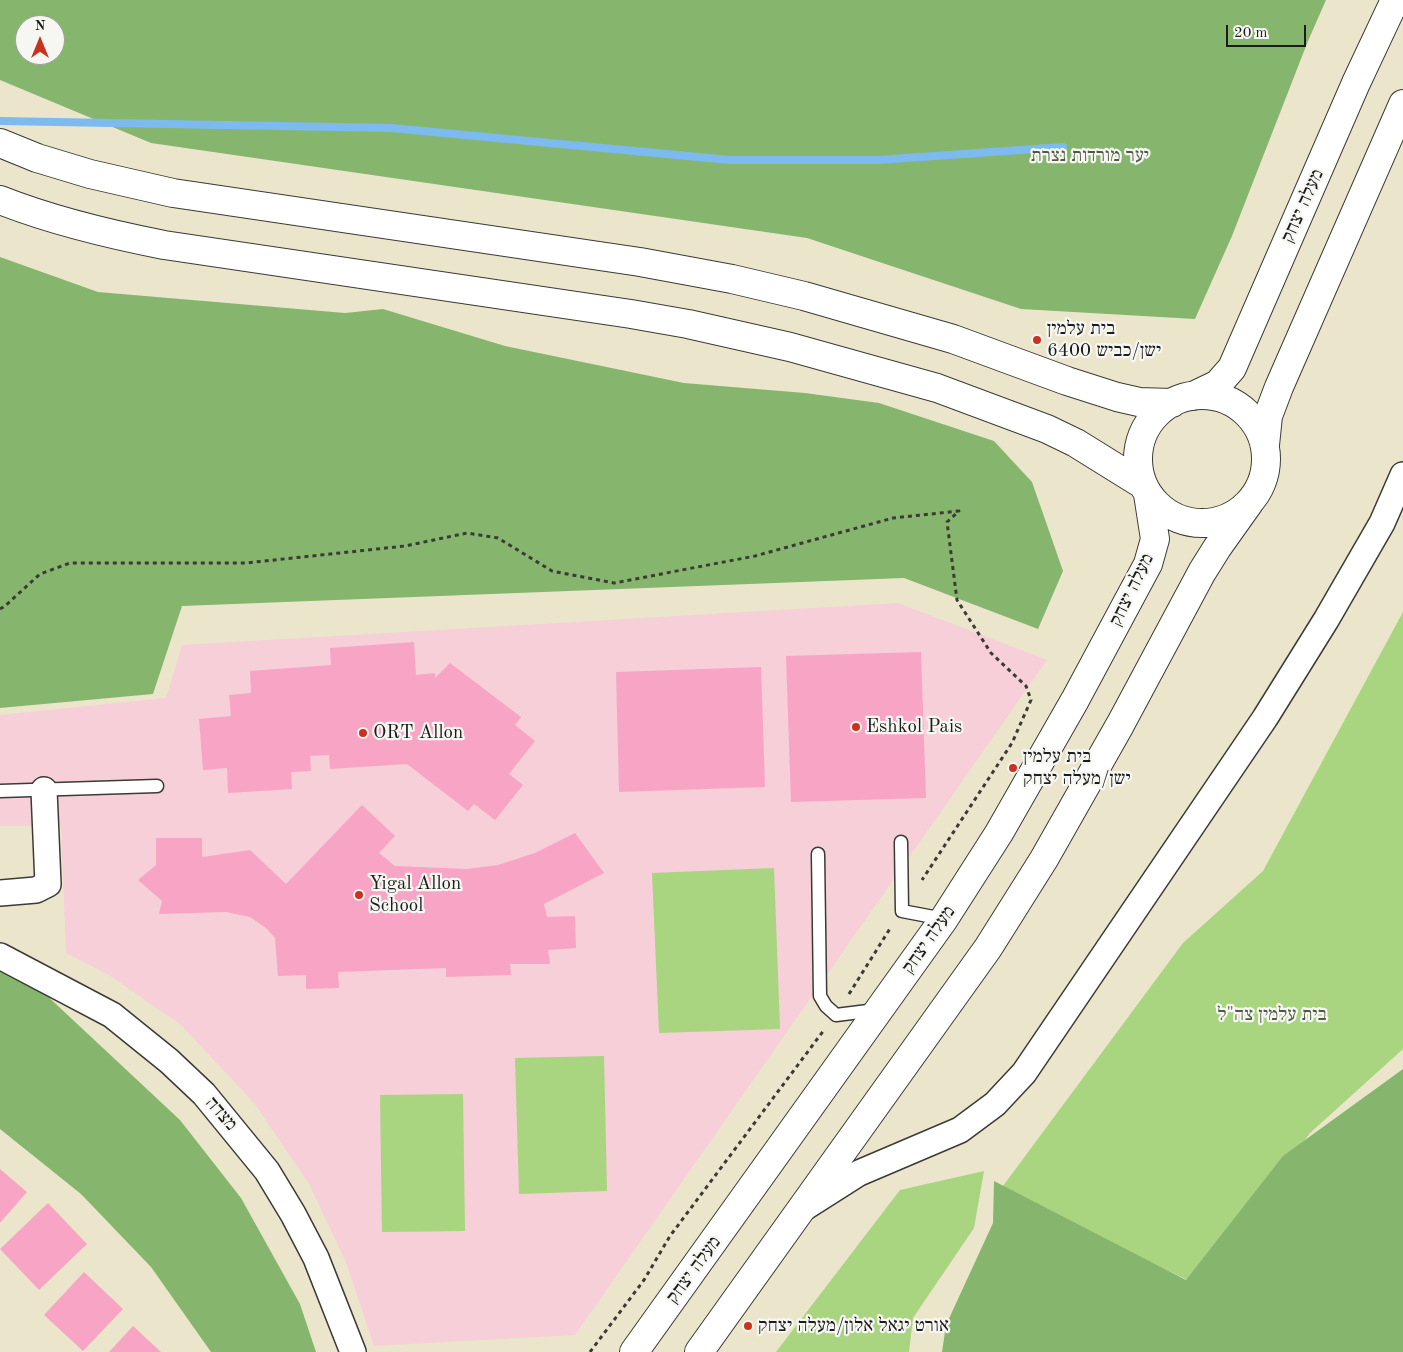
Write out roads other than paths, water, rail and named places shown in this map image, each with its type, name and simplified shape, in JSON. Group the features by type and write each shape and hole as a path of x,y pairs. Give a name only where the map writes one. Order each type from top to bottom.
{"main road":[{"name":"מעלה יצחק","path":"1182,399 1218,384 1232,368 1356,83 1395,0"},
{"path":"699,1352 988,948 1044,859 1111,741 1202,572 1260,486 1266,466 1265,445 1268,416 1403,104"},
{"path":"0,143 37,158 90,174 173,193 640,262 732,279 804,296 953,338 1068,381 1118,397 1139,402 1212,396 1230,402 1246,412 1258,427 1265,445"},
{"path":"0,200 76,225 164,245 630,314 688,324 790,347 937,388 1047,429 1076,443 1145,489 1161,508 1177,518 1196,523 1216,522 1233,515 1249,503"},
{"path":"1145,489 1138,466 1138,456 1139,446 1145,429 1157,414 1182,399"},
{"name":"מעלה יצחק","path":"634,1352 944,919 999,833 1075,700 1148,564 1155,539 1145,489"}],"street":[{"path":"800,1210 859,1173 960,1130 995,1104 1024,1073 1265,718 1326,620 1382,523 1403,475"},
{"path":"0,893 36,890 48,884 44,790"},
{"name":"מצדה","path":"0,956 112,1015 169,1061 204,1094 244,1140 267,1171 293,1214 316,1258 353,1352"}],"lane":[{"path":"0,791 157,786"},
{"path":"901,842 902,911 944,919"},
{"path":"818,854 820,996 826,1006 836,1014 880,1009"}],"waterway":[{"path":"0,121 391,128 730,160 878,160 1063,147"}],"place":[{"name":"בית עלמין ישן/כביש 6400","path":"1037,340"},
{"name":"Eshkol Pais","path":"856,727"},
{"name":"ORT Allon","path":"363,733"},
{"name":"בית עלמין ישן/מעלה יצחק","path":"1013,768"},
{"name":"Yigal Allon School","path":"359,895"},
{"name":"אורט יגאל אלון/מעלה יצחק","path":"748,1326"}],"park label":[{"name":"יער מורדות נצרת","path":"1090,156"},
{"name":"בית עלמין צה\"ל","path":"1272,1015"}]}
